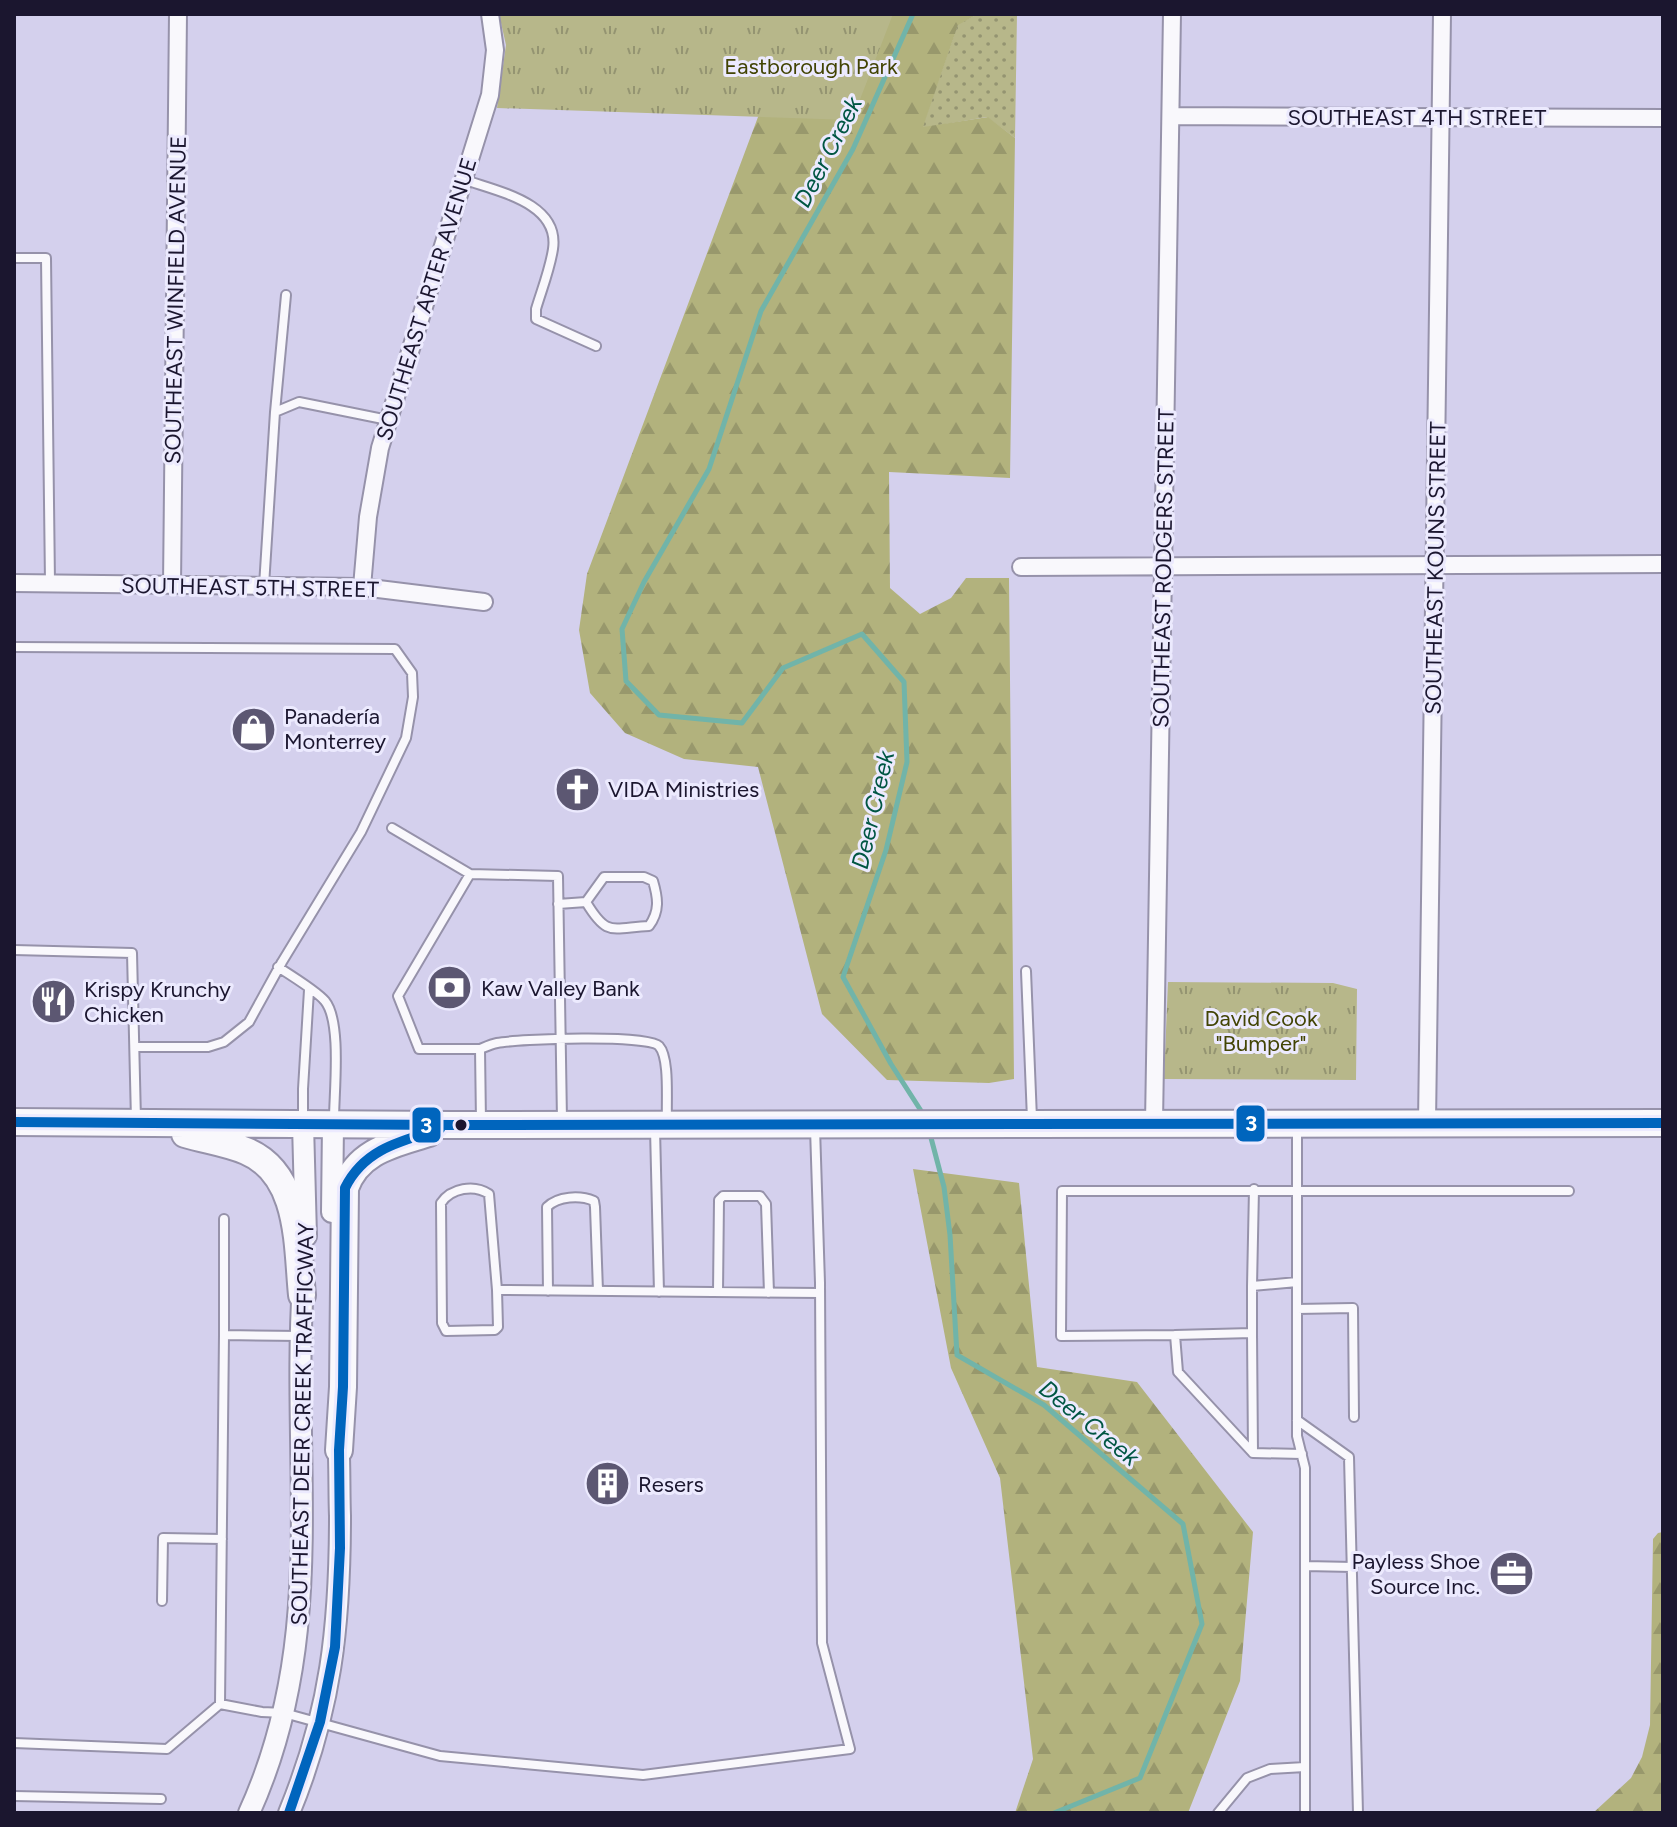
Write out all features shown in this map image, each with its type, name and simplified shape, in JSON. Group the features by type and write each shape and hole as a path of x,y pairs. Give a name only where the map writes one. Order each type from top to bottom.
{"main road":[{"path":"14,1122 143,1125 1663,1123"},
{"path":"143,1125 247,1151 274,1172 290,1202 302,1295"},
{"path":"339,1450 343,1387 345,1197 348,1179 365,1157 375,1150 451,1125"}],"street":[{"name":"SOUTHEAST WINFIELD AVENUE","path":"172,585 178,14"},
{"name":"SOUTHEAST ARTER AVENUE","path":"362,587 373,483 389,420 490,95 495,50 490,14"},
{"name":"SOUTHEAST RODGERS STREET","path":"1154,1123 1172,14"},
{"name":"SOUTHEAST KOUNS STREET","path":"1427,1123 1442,14"},
{"name":"SOUTHEAST 4TH STREET","path":"1171,116 1663,118"},
{"path":"1021,567 1663,564"},
{"name":"SOUTHEAST 5TH STREET","path":"14,583 362,587 484,602"},
{"name":"SOUTHEAST DEER CREEK TRAFFICWAY","path":"249,1813 284,1713 295,1657 302,1572 302,1295 306,1233 303,1124"},
{"name":"SOUTHEAST DEER CREEK TRAFFICWAY","path":"289,1813 320,1722 336,1635 340,1548 339,1450 333,1389 333,1124"}],"lane":[{"path":"462,178 529,204 543,214 552,233 553,249 536,319 596,346"},
{"path":"14,258 46,258 50,583"},
{"path":"264,586 286,295"},
{"path":"275,412 299,402 389,420"},
{"path":"14,647 395,649 412,673 413,697 406,738 361,832 278,967 249,1022 224,1042 208,1047 135,1047"},
{"path":"392,828 470,874 558,876 562,1125"},
{"path":"470,874 398,996 419,1049 480,1049 496,1043 638,1039 654,1042 662,1049 666,1065 661,1124 659,1292"},
{"path":"604,877 644,877 653,881 659,900 649,926 609,928 599,924 586,902 604,877"},
{"path":"558,904 586,902"},
{"path":"14,950 132,953 135,1047 143,1125"},
{"path":"278,967 323,998 330,1009 334,1025 333,1124"},
{"path":"1026,971 1032,1124"},
{"path":"303,1124 309,990"},
{"path":"480,1049 481,1125"},
{"path":"1297,1122 1297,1436 1305,1468 1305,1813"},
{"path":"220,1704 284,1713 440,1756 643,1775 850,1749 822,1643 820,1293 814,1123"},
{"path":"1253,1453 1254,1189"},
{"path":"456,1190 484,1190 489,1194 497,1290 498,1327 495,1330 446,1331 443,1328 441,1203 456,1190"},
{"path":"1252,1333 1061,1336 1062,1191 1569,1191"},
{"path":"718,1292 719,1200 723,1196 760,1196 766,1204 769,1293"},
{"path":"548,1291 547,1207 557,1199 589,1198 594,1201 595,1207 598,1291"},
{"path":"14,1743 167,1749 220,1704 224,1219"},
{"path":"1252,1286 1297,1282"},
{"path":"497,1290 820,1293"},
{"path":"1297,1309 1353,1308 1354,1417"},
{"path":"224,1335 302,1336"},
{"path":"1175,1335 1178,1372 1253,1453 1302,1454"},
{"path":"1297,1420 1349,1457 1358,1813"},
{"path":"162,1601 163,1538 222,1539"},
{"path":"1305,1566 1353,1567"},
{"path":"1218,1813 1247,1778 1270,1769 1305,1767"},
{"path":"14,1796 161,1799"}],"green space":[{"name":"Eastborough Park","path":"499,14 893,14 852,120 497,108 506,45"},
{"path":"842,14 978,14 958,25 923,127 988,117 1015,138 1010,478 889,472 890,588 920,614 951,598 966,578 1009,578 1014,1079 989,1083 887,1080 822,1014 758,767 684,759 625,733 590,693 579,630 587,574 758,117 812,46"},
{"path":"978,14 1017,14 1015,138 987,117 922,128 958,24"},
{"name":"David Cook \"Bumper\"","path":"1168,982 1333,983 1357,989 1356,1080 1164,1079"},
{"path":"913,1169 1019,1183 1037,1367 1137,1382 1253,1532 1240,1681 1188,1813 1015,1813 1033,1759 1000,1478 951,1368"},
{"path":"1663,1532 1663,1813 1593,1813 1631,1778 1642,1757 1650,1725 1653,1539"}],"waterway":[{"name":"Deer Creek","path":"913,14 853,149 761,311 709,469 644,582 622,629 626,681 659,715 742,723 783,668 862,634 904,682 907,762 886,850 843,977 891,1064 925,1117"},
{"name":"Deer Creek","path":"930,1134 944,1187 950,1235 957,1355 1044,1405 1183,1524 1202,1624 1140,1778 1054,1813"}],"transit line":[{"name":"3","path":"14,1122 451,1125 1663,1123"},
{"name":"3","path":"289,1813 320,1722 335,1647 340,1548 345,1188 362,1164 373,1155 440,1129"}],"place":[{"name":"Panadería Monterrey","path":"253,729"},
{"name":"VIDA Ministries","path":"577,789"},
{"name":"Kaw Valley Bank","path":"450,988"},
{"name":"Krispy Krunchy Chicken","path":"53,1002"},
{"name":"Resers","path":"607,1484"},
{"name":"Payless Shoe Source Inc.","path":"1511,1574"}]}
